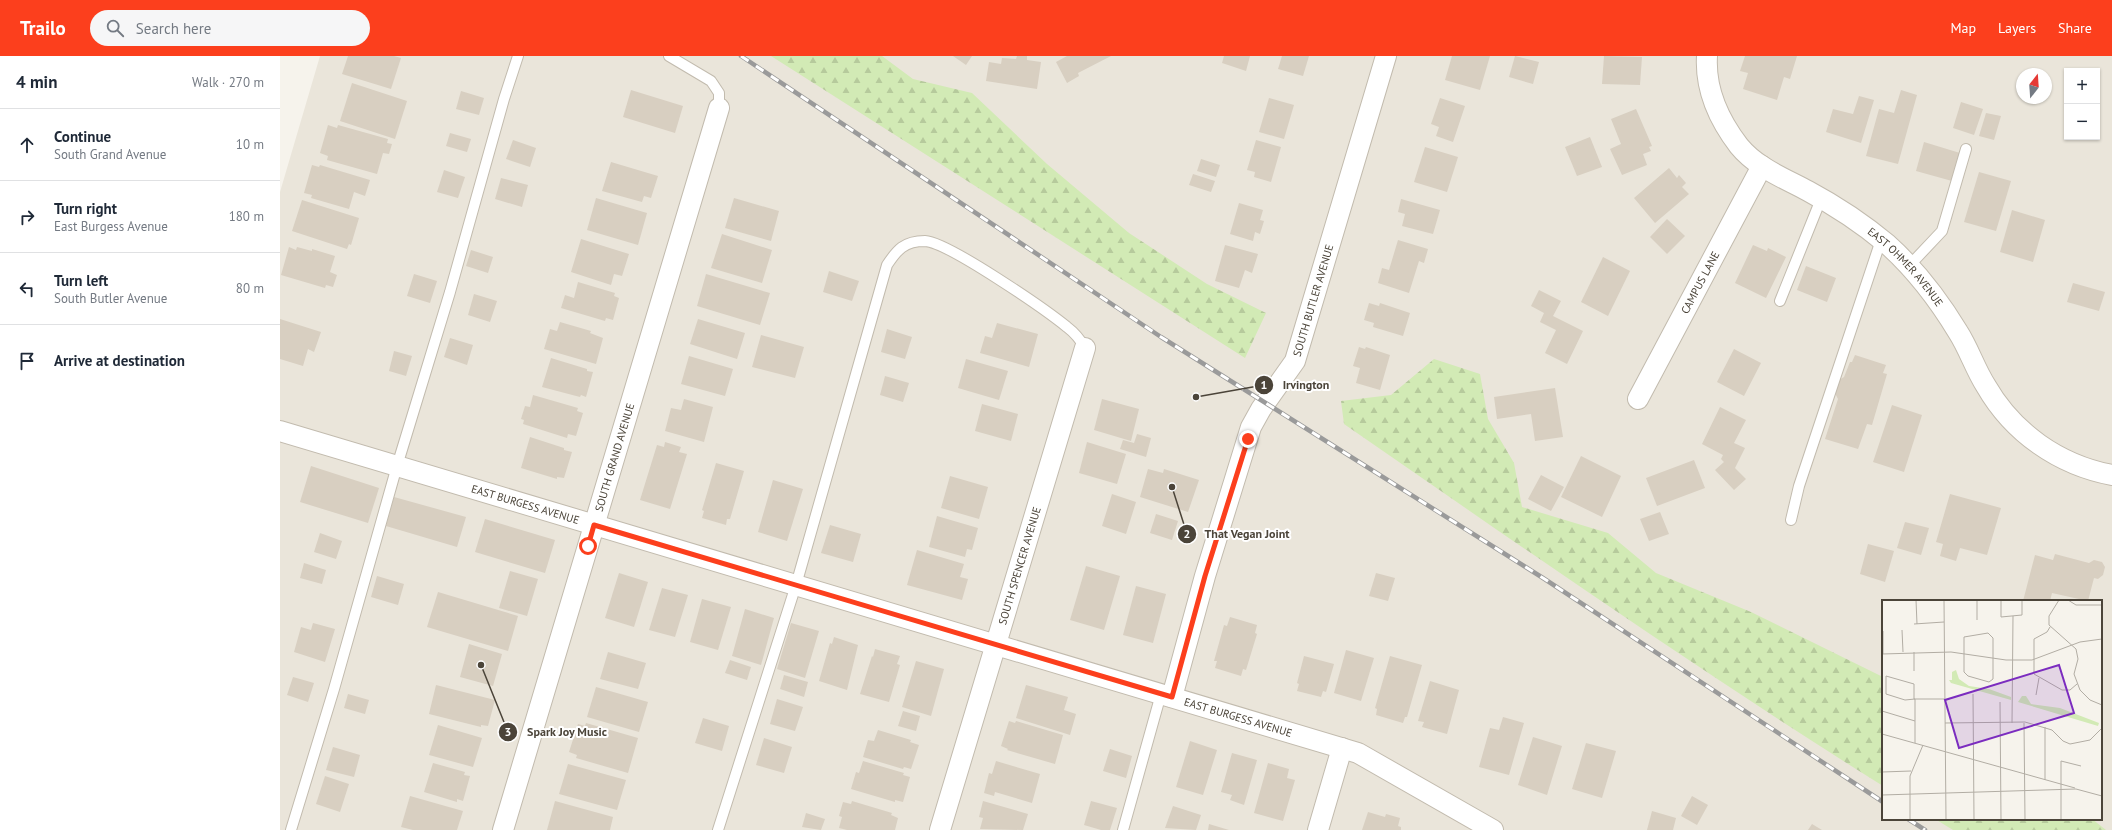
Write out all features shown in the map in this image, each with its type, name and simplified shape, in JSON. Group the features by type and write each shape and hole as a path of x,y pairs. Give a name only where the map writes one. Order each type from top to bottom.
{"street":[{"name":"SOUTH BUTLER AVENUE","path":"1166,695 1251,428 1261,409 1295,361 1386,56"},
{"name":"EAST OHMER AVENUE","path":"1707,56 1708,80 1717,111 1740,147 1762,166 1821,199 1864,227 1881,240 1909,266 1936,297 1965,344 1986,388 2012,422 2044,448 2082,467 2112,475"},
{"name":"SOUTH GRAND AVENUE","path":"503,830 719,108"},
{"name":"CAMPUS LANE","path":"1638,399 1762,166"},
{"name":"SOUTH SPENCER AVENUE","path":"940,830 1085,348"},
{"name":"EAST BURGESS AVENUE","path":"280,431 1342,748 1366,757 1493,830"},
{"path":"1318,830 1342,748"}],"lane":[{"path":"291,830 334,689 397,466 450,292 504,99 518,56"},
{"path":"669,56 711,81 719,93 719,108"},
{"path":"1909,266 1942,231 1966,149"},
{"path":"1780,301 1821,199"},
{"path":"1791,520 1799,486 1881,240"},
{"path":"718,830 796,585 887,265 898,248 914,242 926,241 942,246 998,279 1067,326 1080,339 1085,348"},
{"path":"1123,830 1166,695"}],"shaded area":[{"path":"320,56 2112,56 2112,830 280,830 280,192"}],"green space":[{"path":"771,56 882,56 913,79 972,93 1047,164 1129,233 1207,284 1266,313 1245,358"},
{"path":"1434,359 1480,374 1488,419 1514,463 1522,507 1608,533 1656,573 1751,612 1882,677 1882,785 1679,653 1344,424 1341,401 1391,395"},
{"path":"1937,820 2093,820 2106,830 1953,830"}],"building":[{"path":"348,56 394,56 401,58 391,89 342,74"},
{"path":"953,56 972,56 966,65"},
{"path":"1017,56 1027,56 1027,60 1041,62 1037,89 986,81 989,62 1001,64 1002,58 1016,59"},
{"path":"1067,56 1111,56 1078,73 1079,76 1067,83 1056,62"},
{"path":"1224,56 1250,56 1246,71 1222,63"},
{"path":"1282,56 1309,56 1303,76 1278,69"},
{"path":"1452,56 1490,56 1480,90 1445,80"},
{"path":"1515,56 1539,62 1533,84 1509,77"},
{"path":"1604,56 1642,57 1640,85 1602,84"},
{"path":"1745,56 1797,56 1790,79 1784,77 1777,100 1743,89 1748,73 1740,71"},
{"path":"352,83 407,101 395,139 340,121"},
{"path":"631,90 683,106 675,133 623,117"},
{"path":"1901,90 1917,95 1898,164 1866,156 1879,109 1894,113"},
{"path":"461,91 484,98 479,115 456,109"},
{"path":"1859,96 1874,100 1861,143 1826,132 1833,109 1853,114"},
{"path":"1269,98 1294,105 1284,139 1259,132"},
{"path":"1440,98 1465,106 1453,142 1436,136 1439,127 1431,124"},
{"path":"1961,102 1983,109 1974,135 1953,128"},
{"path":"1636,109 1652,146 1649,147 1651,151 1643,154 1647,165 1622,175 1610,149 1621,144 1611,119"},
{"path":"1986,113 2001,116 1994,140 1979,136"},
{"path":"328,125 337,128 338,125 388,139 387,143 392,144 389,154 383,153 377,174 327,160 328,156 320,153"},
{"path":"450,133 471,139 467,152 446,146"},
{"path":"1590,137 1602,167 1577,176 1565,147"},
{"path":"513,140 536,148 530,167 506,159"},
{"path":"1256,140 1281,147 1271,182 1254,177 1255,172 1247,170"},
{"path":"1924,142 1960,153 1952,181 1916,171"},
{"path":"1425,147 1458,157 1447,192 1414,182"},
{"path":"1201,159 1220,165 1216,177 1197,171"},
{"path":"611,162 658,176 651,198 644,196 642,202 602,191"},
{"path":"312,165 319,167 320,165 370,180 365,196 354,192 349,209 311,198 312,195 304,193"},
{"path":"1669,168 1677,178 1679,175 1686,183 1682,187 1689,194 1655,223 1634,198"},
{"path":"444,170 465,177 458,198 437,192"},
{"path":"1979,172 2011,181 1996,231 1964,222"},
{"path":"1193,174 1215,181 1211,192 1189,185"},
{"path":"501,178 528,185 522,207 495,199"},
{"path":"596,198 647,213 638,245 587,230"},
{"path":"734,198 779,211 771,241 725,228"},
{"path":"1401,199 1440,210 1433,234 1402,226 1405,214 1398,212"},
{"path":"302,200 359,218 351,245 349,244 347,249 292,231"},
{"path":"1239,203 1263,210 1260,220 1264,221 1260,234 1255,232 1253,241 1230,234"},
{"path":"2012,210 2045,220 2033,262 2000,252"},
{"path":"1667,219 1685,236 1667,254 1650,237"},
{"path":"722,234 772,250 762,283 711,268"},
{"path":"581,239 629,254 622,276 614,274 611,285 571,272"},
{"path":"1398,240 1428,249 1424,263 1419,261 1409,293 1378,283 1382,268 1389,270"},
{"path":"1225,245 1258,254 1252,273 1245,270 1239,288 1215,281"},
{"path":"1753,245 1767,251 1768,248 1786,257 1766,298 1735,283"},
{"path":"289,247 296,250 297,247 312,251 312,249 335,256 330,272 337,275 333,287 326,285 325,288 281,275"},
{"path":"471,250 493,257 488,273 466,266"},
{"path":"1603,257 1630,271 1608,316 1581,302"},
{"path":"1806,266 1836,278 1827,302 1797,290"},
{"path":"829,271 859,281 852,301 823,292"},
{"path":"414,274 437,281 430,303 407,296"},
{"path":"706,274 770,293 760,325 697,306"},
{"path":"578,282 615,293 614,296 619,298 613,320 606,318 605,321 561,308 565,295 574,298"},
{"path":"2073,283 2105,292 2099,311 2067,302"},
{"path":"1539,290 1561,301 1553,316 1583,331 1567,364 1545,353 1556,330 1540,322 1544,313 1531,306"},
{"path":"474,294 497,301 490,322 468,315"},
{"path":"1369,303 1379,306 1380,303 1410,313 1403,336 1373,327 1374,323 1364,320"},
{"path":"280,319 321,332 314,352 308,349 303,366 280,359"},
{"path":"698,319 745,333 737,359 690,344"},
{"path":"560,322 591,331 590,333 603,338 596,364 544,349 550,329 557,331"},
{"path":"997,323 1038,334 1029,367 980,353 985,336 992,338"},
{"path":"887,329 912,337 905,359 881,352"},
{"path":"761,335 804,347 795,378 752,367"},
{"path":"450,338 473,345 467,365 444,357"},
{"path":"1359,347 1365,349 1366,347 1390,355 1380,390 1356,383 1360,368 1353,366"},
{"path":"1734,349 1761,363 1744,396 1717,382"},
{"path":"394,351 412,356 406,376 389,371"},
{"path":"1855,355 1886,365 1883,373 1887,374 1872,425 1867,424 1858,449 1825,439 1838,399 1835,393 1839,380 1844,377 1850,362 1852,362"},
{"path":"689,356 733,369 725,396 681,384"},
{"path":"551,358 593,372 586,397 581,395 580,397 542,387"},
{"path":"966,359 1008,371 999,400 958,388"},
{"path":"885,376 909,383 903,402 880,395"},
{"path":"1555,388 1563,437 1535,441 1531,414 1497,419 1494,397"},
{"path":"533,395 578,408 577,411 583,413 576,436 568,434 567,438 523,424 524,420 521,419 525,406 530,407"},
{"path":"684,399 713,407 704,442 665,431 671,408 681,410"},
{"path":"1102,399 1139,409 1131,441 1094,430"},
{"path":"982,404 1018,414 1011,441 975,431"},
{"path":"1892,405 1922,415 1904,472 1873,462"},
{"path":"1720,407 1746,420 1734,443 1745,448 1735,468 1746,479 1734,490 1715,470 1724,462 1721,459 1723,455 1702,444"},
{"path":"1137,434 1151,438 1146,457 1120,449 1123,440 1134,443"},
{"path":"530,437 572,452 564,478 557,477 557,479 521,468"},
{"path":"665,442 681,447 679,452 687,454 670,509 640,500 657,445 664,447"},
{"path":"1087,442 1126,454 1117,484 1079,473"},
{"path":"1581,456 1621,476 1602,517 1561,497"},
{"path":"1694,460 1705,488 1657,506 1646,478"},
{"path":"716,463 744,471 730,519 727,519 726,525 702,518 704,511 702,510"},
{"path":"311,466 379,488 368,523 300,502"},
{"path":"1148,469 1163,473 1164,469 1199,480 1188,512 1140,497"},
{"path":"1541,475 1564,487 1551,511 1528,499"},
{"path":"950,476 988,487 979,519 941,508"},
{"path":"773,480 803,489 787,541 758,532"},
{"path":"1112,494 1136,502 1126,534 1102,526"},
{"path":"1950,494 2001,508 1987,555 1960,548 1956,561 1940,556 1943,544 1936,542"},
{"path":"394,497 466,517 457,547 386,526"},
{"path":"1660,512 1669,534 1649,541 1640,519"},
{"path":"1156,514 1178,521 1172,540 1150,533"},
{"path":"937,516 978,528 972,550 967,549 965,557 929,547"},
{"path":"485,519 555,540 545,573 475,552"},
{"path":"1905,522 1929,528 1921,555 1897,548"},
{"path":"830,525 861,534 853,562 821,553"},
{"path":"320,533 342,541 336,559 314,552"},
{"path":"1868,544 1894,551 1885,582 1860,574"},
{"path":"917,550 964,564 960,577 968,579 962,600 907,585"},
{"path":"2055,554 2089,563 2094,560 2102,562 2105,567 2103,575 2098,579 2094,578 2088,600 2052,593 2050,600 2023,600 2035,555 2053,560"},
{"path":"304,563 326,570 322,584 300,578"},
{"path":"1086,566 1120,576 1104,630 1070,620"},
{"path":"510,571 538,579 527,616 499,608"},
{"path":"619,573 648,582 634,627 605,618"},
{"path":"1376,573 1395,578 1388,601 1369,596"},
{"path":"377,576 404,584 398,605 371,597"},
{"path":"1136,586 1166,594 1153,643 1123,635"},
{"path":"662,588 688,595 675,637 649,630"},
{"path":"438,592 518,616 508,651 427,627"},
{"path":"702,599 731,607 718,650 690,642"},
{"path":"745,609 774,618 761,665 732,656"},
{"path":"1230,617 1257,625 1255,633 1257,634 1246,670 1243,669 1241,676 1215,668 1217,661 1214,661 1224,625 1227,626"},
{"path":"313,623 335,629 325,662 294,652 301,627 311,630"},
{"path":"791,623 819,631 805,678 777,669"},
{"path":"834,637 858,645 847,690 819,681 830,643 832,644"},
{"path":"469,644 502,654 493,686 460,677"},
{"path":"875,649 900,656 897,664 900,665 889,702 860,694"},
{"path":"1346,650 1374,658 1361,701 1334,693"},
{"path":"608,652 646,663 638,689 600,679"},
{"path":"1304,656 1334,664 1326,692 1323,691 1321,697 1297,691 1299,684 1297,683"},
{"path":"1390,656 1422,665 1407,717 1405,717 1403,723 1376,715 1377,709 1375,708"},
{"path":"730,660 751,667 747,680 725,673"},
{"path":"916,661 944,669 931,716 902,707"},
{"path":"784,675 808,682 804,697 780,689"},
{"path":"293,677 314,683 308,702 287,695"},
{"path":"1430,681 1459,690 1447,734 1422,727 1424,722 1418,721"},
{"path":"436,685 495,700 488,726 481,725 481,727 429,714"},
{"path":"1026,685 1068,697 1064,710 1076,714 1070,735 1016,718"},
{"path":"596,687 648,702 639,732 587,717"},
{"path":"348,694 369,700 365,714 344,708"},
{"path":"777,699 803,707 795,731 770,724"},
{"path":"903,711 920,716 916,731 898,726"},
{"path":"1503,717 1524,723 1509,775 1479,767 1490,728 1499,730"},
{"path":"703,718 729,726 722,751 695,743"},
{"path":"1009,721 1015,723 1016,721 1063,735 1055,764 1007,750 1008,749 1001,746"},
{"path":"586,723 638,738 628,773 576,758 577,755 569,752 578,724 585,726"},
{"path":"438,725 482,738 473,767 429,755"},
{"path":"878,730 911,740 910,742 919,745 911,769 904,767 903,769 863,757 868,740 874,741"},
{"path":"1533,737 1562,746 1547,795 1518,785"},
{"path":"764,738 792,747 784,773 756,765"},
{"path":"1190,741 1217,750 1203,795 1176,787"},
{"path":"1586,743 1616,751 1602,798 1572,789"},
{"path":"333,747 360,755 354,777 326,770"},
{"path":"1110,749 1132,756 1126,778 1103,771"},
{"path":"1232,753 1257,760 1244,805 1230,800 1232,795 1221,792"},
{"path":"863,761 904,773 903,775 910,777 903,802 895,800 895,802 851,789 856,772 859,773"},
{"path":"996,761 1040,774 1032,803 995,792 994,796 984,793 989,773 992,774"},
{"path":"433,763 465,772 464,775 470,776 463,801 457,799 457,802 424,792"},
{"path":"1268,763 1289,769 1287,778 1295,780 1283,821 1254,813"},
{"path":"568,764 626,780 617,810 559,794"},
{"path":"325,776 349,784 340,812 316,804"},
{"path":"410,796 463,811 457,830 413,830 401,827"},
{"path":"1692,796 1708,805 1697,825 1681,816"},
{"path":"555,801 613,817 610,830 547,830"},
{"path":"852,801 892,813 891,815 898,818 895,830 847,830 839,828 842,817 839,816 843,802 851,804"},
{"path":"983,801 1028,814 1023,830 980,829 983,818 979,817"},
{"path":"1091,801 1117,808 1110,830 1101,830 1084,825"},
{"path":"1173,806 1201,815 1196,830 1165,828"},
{"path":"1652,811 1676,818 1673,830 1647,830"},
{"path":"1368,812 1385,817 1386,814 1400,818 1398,826 1401,827 1401,830 1362,830"},
{"path":"806,813 825,819 821,830 802,827"},
{"path":"1209,824 1229,830 1208,830"},
{"path":"1812,824 1822,830 1808,830"}],"railway":[{"path":"741,56 1161,337 1543,578 1882,801"},
{"path":"1910,820 1925,830"}],"place":[{"name":"Irvington","path":"1196,397"},
{"name":"That Vegan Joint","path":"1172,487"},
{"name":"Spark Joy Music","path":"481,665"}],"route":[{"path":"588,546 594,525 1172,697 1205,576 1248,439"}]}
